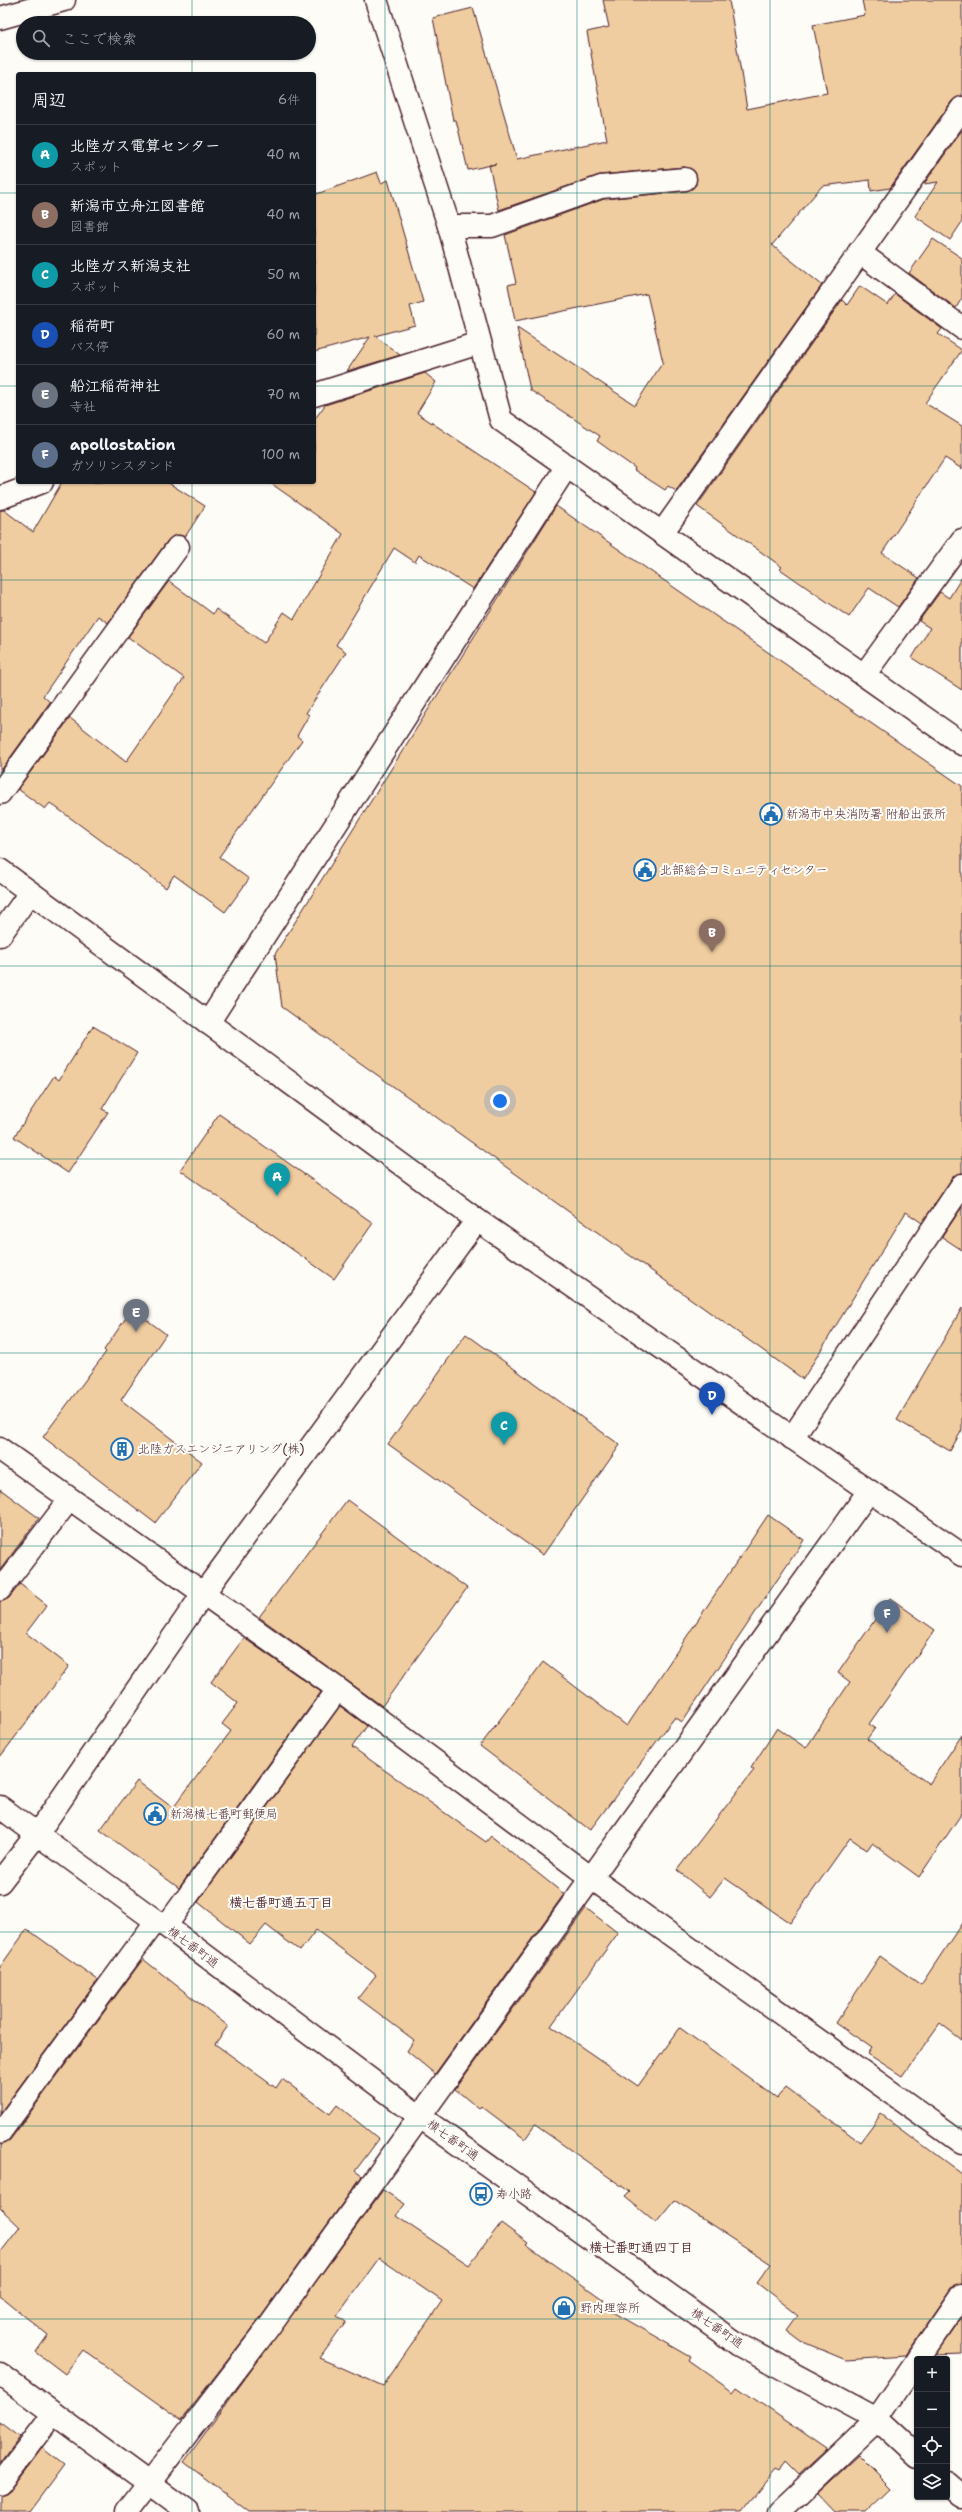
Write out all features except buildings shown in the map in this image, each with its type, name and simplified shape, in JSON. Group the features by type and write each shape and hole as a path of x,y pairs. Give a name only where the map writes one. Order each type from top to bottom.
{"street":[{"path":"0,18 64,0"},
{"path":"376,0 449,226 479,343 501,420 962,744"},
{"path":"662,533 962,108"},
{"path":"449,226 492,226 601,187 685,179"},
{"path":"859,252 962,328"},
{"path":"316,394 479,343"},
{"path":"208,1023 566,466"},
{"path":"0,498 37,484"},
{"path":"864,675 962,540"},
{"path":"0,793 178,547"},
{"path":"0,870 477,1220 962,1555"},
{"path":"0,935 30,893"},
{"path":"792,1438 962,1185"},
{"path":"0,1882 37,1834 203,1594 477,1220"},
{"path":"0,1449 338,1689 590,1877 962,2142"},
{"path":"127,2512 268,2328 590,1877 869,1491"},
{"name":"横七番町通","path":"0,1807 161,1924 419,2116 739,2345 877,2419 914,2453"},
{"path":"921,2356 962,2295"},
{"path":"779,2512 877,2419 914,2366"},
{"path":"0,2374 188,2512"},
{"path":"950,2486 962,2496"}],"lane":[{"path":"0,1590 70,1499"},
{"path":"0,2133 161,1924 338,1689"},
{"path":"0,2484 54,2413"}],"place":[{"name":"新潟市中央消防署 附船出張所","path":"771,814"},
{"name":"北部総合コミュニティセンター","path":"645,870"},
{"name":"新潟市立舟江図書館","path":"712,952"},
{"name":"北陸ガス電算センター","path":"277,1196"},
{"name":"船江稲荷神社","path":"136,1332"},
{"name":"稲荷町","path":"712,1415"},
{"name":"北陸ガス新潟支社","path":"504,1445"},
{"name":"北陸ガスエンジニアリング(株)","path":"122,1449"},
{"name":"apollostation","path":"887,1633"},
{"name":"新潟横七番町郵便局","path":"155,1814"},
{"name":"寿小路","path":"481,2194"},
{"name":"野内理容所","path":"564,2308"}],"district":[{"name":"横七番町通五丁目","path":"281,1902"},
{"name":"横七番町通四丁目","path":"641,2247"}]}
